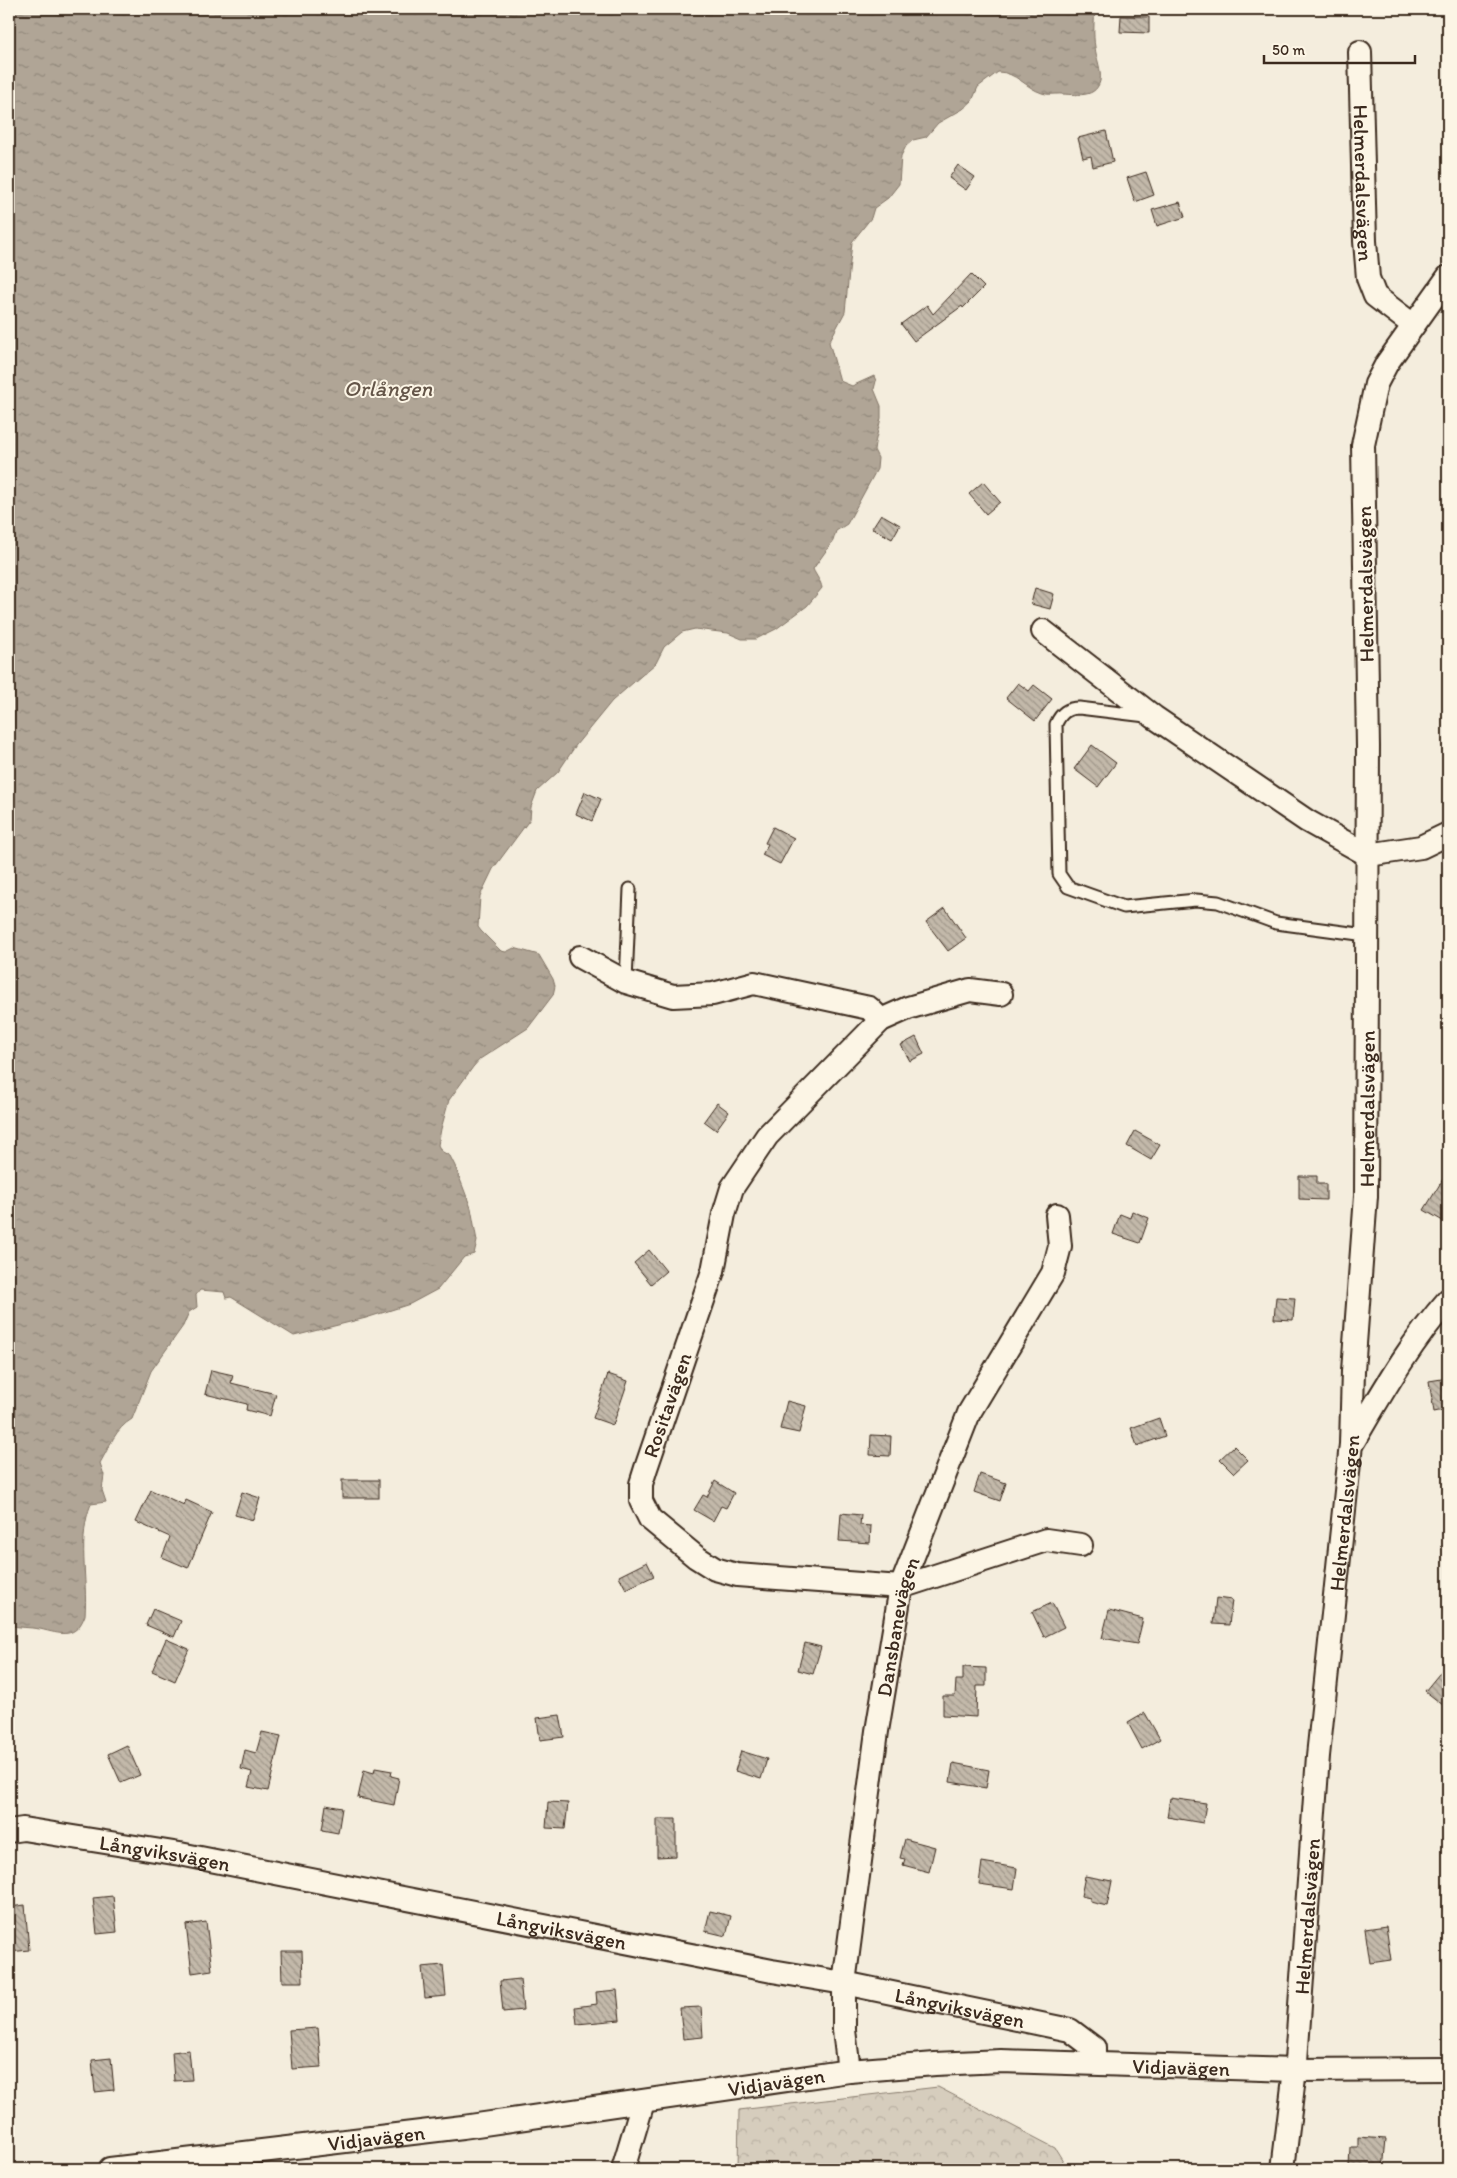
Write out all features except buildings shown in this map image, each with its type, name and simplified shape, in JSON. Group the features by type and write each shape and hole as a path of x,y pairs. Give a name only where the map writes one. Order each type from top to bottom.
{"street":[{"name":"Helmerdalsvägen","path":"1360,52 1365,241 1368,278 1375,296 1414,325"},
{"name":"Helmerdalsvägen","path":"1283,2169 1294,2070 1318,1756 1351,1444 1353,1371 1366,1196 1366,935 1368,855 1363,445 1376,384 1448,277"},
{"path":"1043,631 1154,716 1306,820 1368,855 1422,847 1448,834"},
{"path":"580,957 626,982 673,996 713,994 754,983 869,1008 880,1020"},
{"name":"Rositavägen","path":"1001,994 970,990 908,1008 880,1020 767,1136 732,1188 724,1214 713,1271 641,1484 641,1502 650,1519 696,1557 715,1569 737,1575 902,1588 1046,1540 1081,1545"},
{"name":"Dansbanevägen","path":"849,2071 844,2030 844,1983 872,1759 902,1588 969,1413 1053,1273 1060,1246 1057,1215"},
{"path":"1351,1444 1400,1363 1424,1328 1448,1300"},
{"name":"Långviksvägen","path":"9,1831 23,1829 180,1854 772,1972 844,1983 1070,2030 1094,2048 1094,2062"},
{"name":"Vidjavägen","path":"110,2169 295,2149 644,2102 849,2071 1001,2061 1094,2062 1294,2070 1448,2069"},
{"path":"623,2169 644,2102"}],"lane":[{"path":"1154,716 1070,708 1060,716 1056,724 1059,874 1068,887 1124,907 1196,900 1218,902 1276,923 1366,935"},
{"path":"626,982 630,889"}],"green space":[{"path":"938,2087 1055,2148 1068,2169 738,2169 739,2110"}],"water":[{"name":"Orlången","path":"9,9 1095,9 1094,42 1100,68 1100,81 1097,87 1088,94 1082,95 1042,93 1016,77 998,72 978,87 972,101 963,109 938,123 926,137 913,140 906,146 901,156 899,184 888,198 874,208 871,218 852,242 845,312 829,342 840,381 852,386 874,376 876,381 874,389 881,406 881,418 874,450 878,458 877,469 847,524 836,531 833,541 813,569 822,588 807,606 776,629 756,639 742,639 728,633 695,629 682,632 664,647 656,663 612,701 576,745 558,772 537,791 531,807 530,819 493,869 480,896 478,927 501,951 506,952 514,948 539,955 555,986 553,995 528,1028 480,1059 449,1100 438,1145 441,1151 450,1156 471,1208 477,1241 474,1254 464,1257 438,1289 410,1304 366,1318 294,1336 231,1297 226,1298 224,1292 200,1290 196,1295 197,1307 189,1312 183,1326 151,1371 132,1419 117,1433 100,1463 104,1475 102,1490 106,1502 91,1504 87,1517 84,1545 85,1615 77,1628 67,1633 9,1625"}]}
